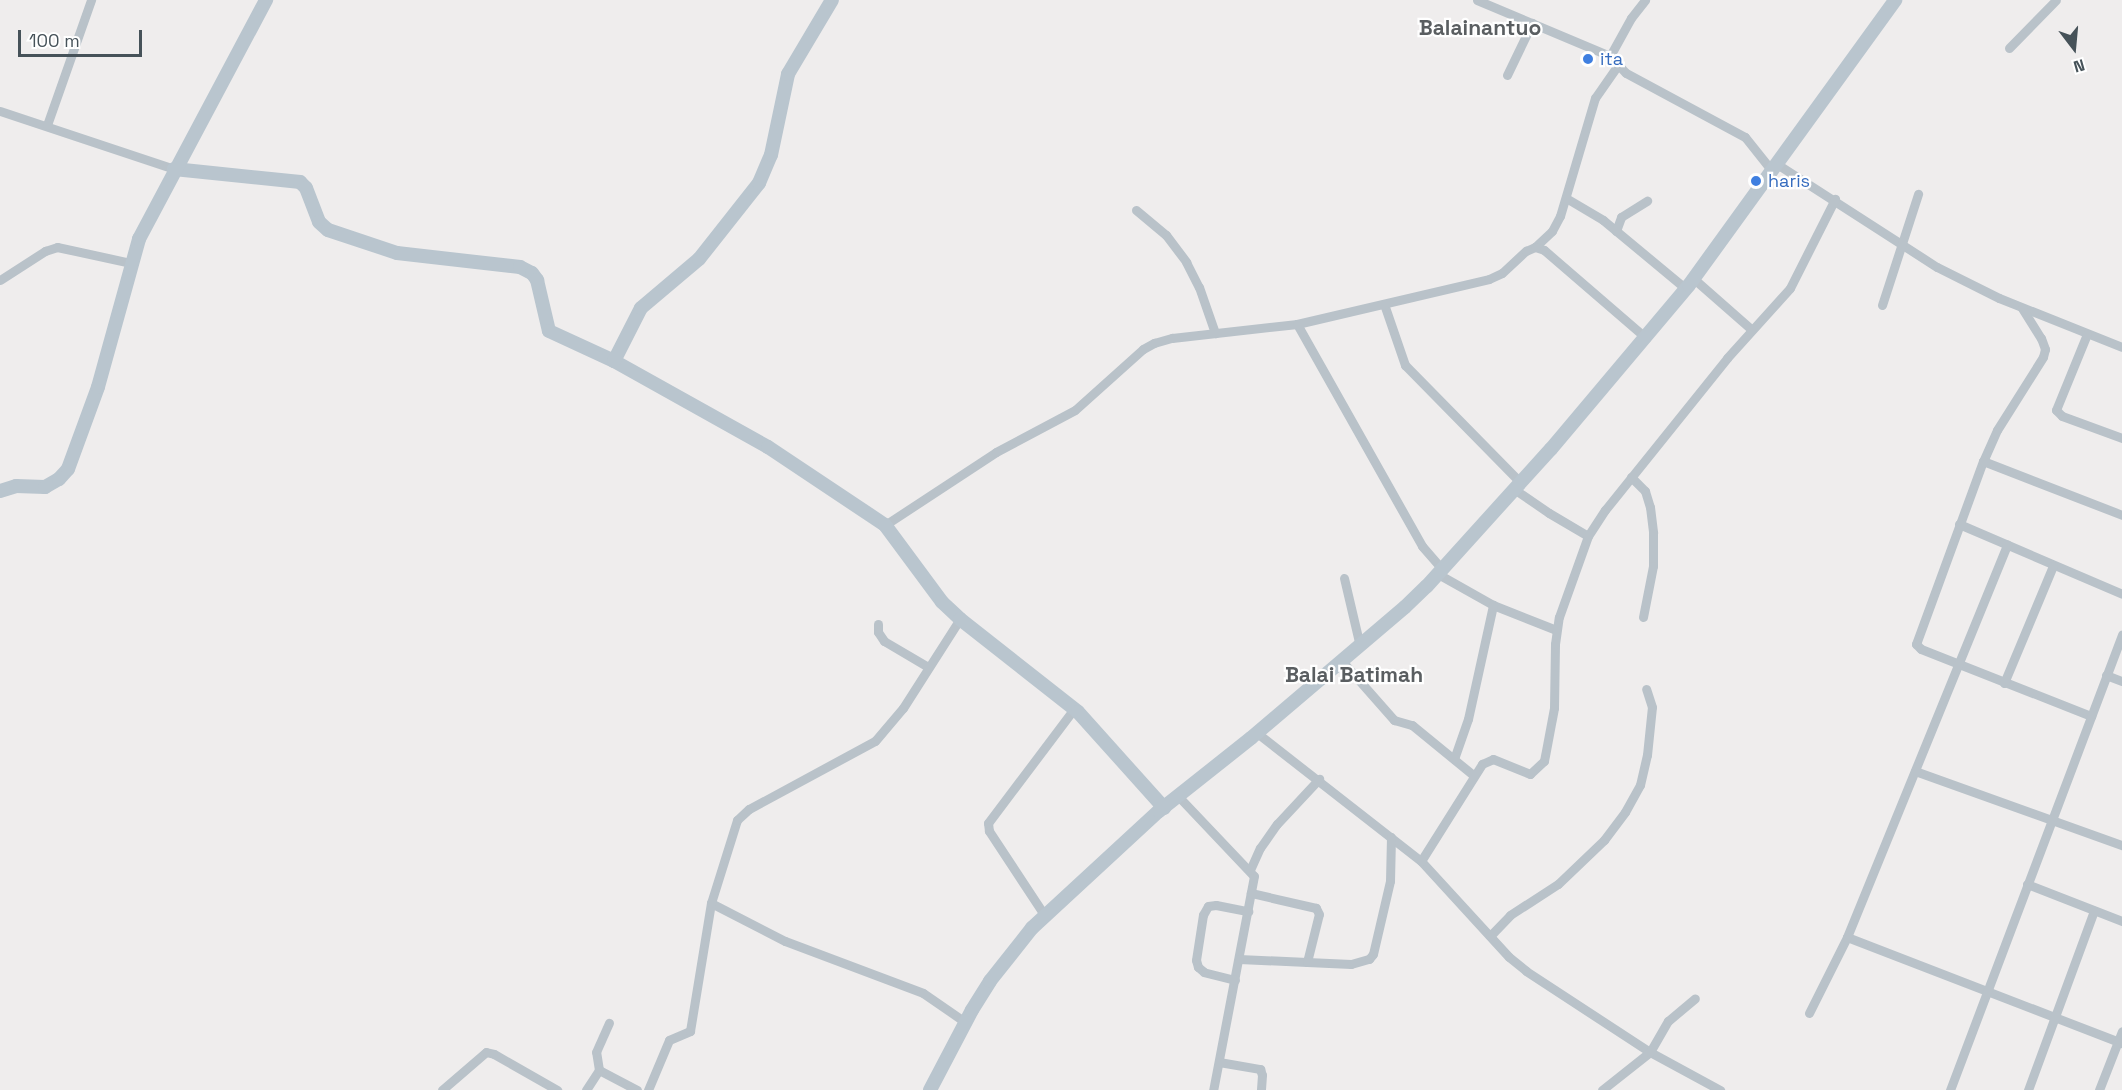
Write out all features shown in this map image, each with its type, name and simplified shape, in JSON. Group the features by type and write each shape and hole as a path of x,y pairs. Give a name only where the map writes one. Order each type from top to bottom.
{"street":[{"path":"47,125 92,0"},
{"path":"0,491 16,486 45,487 59,479 68,469 98,387 139,238 174,168 266,0"},
{"path":"614,361 641,308 699,259 759,183 771,155 788,74 832,0"},
{"path":"1478,0 1611,56 1626,73 1745,137 1775,167 1835,200 1937,267 2022,308 2122,347"},
{"path":"1611,56 1631,18 1645,0"},
{"path":"930,1090 965,1022 990,981 1045,916 1164,808 1360,646 1440,572 1646,338 1690,284 1895,0"},
{"path":"2009,48 2056,0"},
{"path":"1507,75 1532,23"},
{"path":"885,525 996,452 1075,410 1143,349 1154,343 1172,338 1297,324 1496,276 1552,231 1566,198 1595,98 1618,65"},
{"path":"0,111 174,168 300,182 306,188 319,222 328,230 397,253 526,269 537,280 549,331 614,361 768,447 885,525 931,589 960,619 1074,709 1164,808"},
{"path":"1882,305 1918,194"},
{"path":"1566,198 1616,231 1751,329"},
{"path":"1421,861 1473,775 1489,760 1497,760 1526,774 1535,772 1544,761 1554,708 1556,630 1588,536 1631,477 1751,329 1795,281 1835,200"},
{"path":"1616,231 1621,217 1647,201"},
{"path":"1136,210 1166,235 1186,262 1199,287 1215,333"},
{"path":"0,280 45,251 57,247 131,263"},
{"path":"1534,247 1544,250 1646,338"},
{"path":"1384,304 1405,365 1517,485 1549,513 1588,536"},
{"path":"2022,308 2041,338 2044,353 1997,430 1983,460 1916,644 1921,649 2091,716"},
{"path":"1297,324 1422,546 1440,572 1493,605 1556,630"},
{"path":"2087,334 2056,410 2062,416 2122,438"},
{"path":"1983,460 2122,515"},
{"path":"1631,477 1646,491 1653,533 1653,566 1643,617"},
{"path":"1959,524 2122,594"},
{"path":"1809,1013 1847,937 2007,544"},
{"path":"2004,682 2053,566"},
{"path":"1344,578 1360,646"},
{"path":"1454,759 1468,719 1493,605"},
{"path":"648,1090 669,1040 690,1031 711,903 734,826 741,816 875,741 895,719 960,619"},
{"path":"878,624 878,632 884,641 927,668"},
{"path":"1950,1090 2122,634"},
{"path":"1342,661 1394,720 1412,725 1473,775"},
{"path":"2106,675 2122,681"},
{"path":"1490,936 1510,915 1558,884 1604,840 1625,812 1640,785 1647,755 1652,707 1646,688"},
{"path":"1045,916 989,831 988,823 1074,709"},
{"path":"1257,733 1319,779 1421,861 1490,936 1526,971 1650,1053 1720,1090"},
{"path":"1915,771 2052,818 2122,845"},
{"path":"1250,870 1260,848 1277,824 1319,779"},
{"path":"1178,796 1254,876 1214,1090"},
{"path":"1239,959 1351,964 1369,959 1373,954 1390,881 1391,837"},
{"path":"2027,884 2122,921"},
{"path":"1251,893 1319,910 1307,962"},
{"path":"711,903 785,941 923,993 965,1022"},
{"path":"1235,980 1204,972 1198,967 1196,960 1203,915 1208,906 1216,905 1248,911"},
{"path":"2028,1090 2094,910"},
{"path":"1847,937 2120,1043"},
{"path":"1602,1090 1650,1053 1668,1021 1695,998"},
{"path":"586,1090 599,1070 596,1052 609,1023"},
{"path":"2099,1090 2120,1043 2122,1031"},
{"path":"442,1090 486,1052 494,1054 557,1090"},
{"path":"1219,1062 1260,1069 1261,1090"},
{"path":"599,1070 637,1090"},
{"path":"1697,1090 1704,1082"}],"place":[{"name":"ita","path":"1588,59"},
{"name":"haris","path":"1756,181"}],"district":[{"name":"Balainantuo","path":"1480,28"},
{"name":"Balai Batimah","path":"1354,675"}]}
